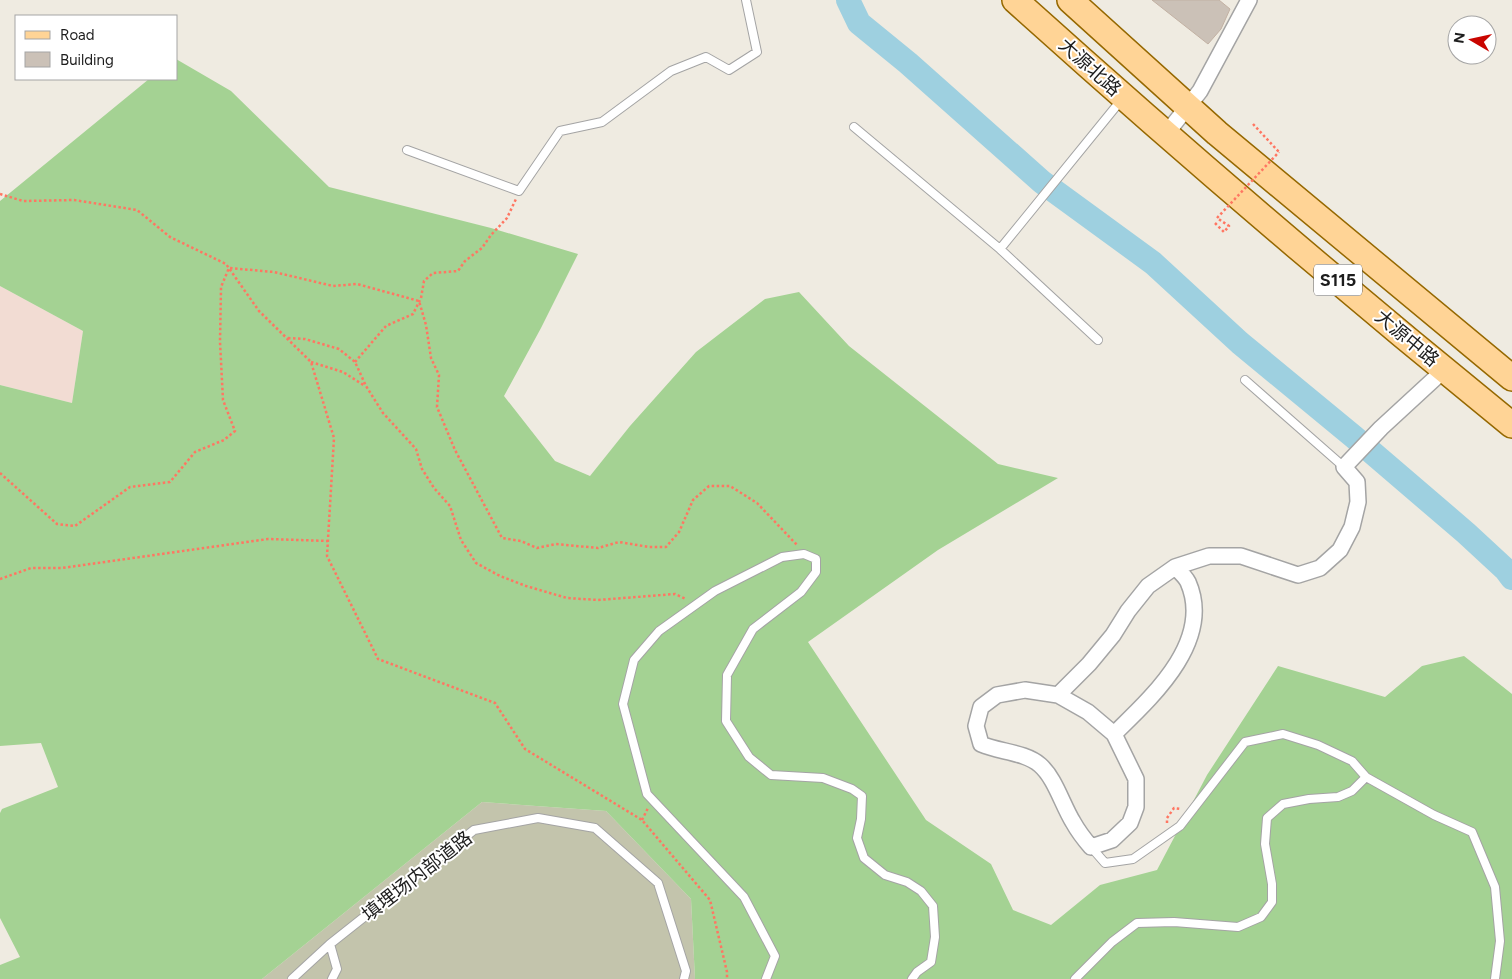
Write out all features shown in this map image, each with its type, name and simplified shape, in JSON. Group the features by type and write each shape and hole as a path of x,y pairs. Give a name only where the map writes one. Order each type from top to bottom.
{"main road":[{"name":"大源北路","path":"1015,0 1166,134"},
{"name":"大源北路","path":"1070,0 1189,106"},
{"path":"1142,114 1167,86"},
{"name":"大源中路","path":"1189,106 1217,132 1512,378"},
{"path":"1193,158 1217,132"},
{"name":"大源中路","path":"1166,134 1444,370 1512,425"}],"street":[{"path":"1166,134 1189,106 1210,74 1249,0"},
{"path":"1058,695 1089,664 1113,635 1128,610 1148,586 1175,567 1209,556 1242,556 1298,575 1320,568 1340,550 1352,527 1358,502 1356,482 1349,461 1381,428 1444,370"},
{"path":"1114,734 1175,668 1189,639 1195,610 1187,580 1175,567"},
{"path":"1025,690 1058,695 1088,712 1114,734 1136,779 1136,807 1130,823 1112,840 1091,847 1072,822 1054,784 1039,764 1018,754 993,749 981,744 976,726 981,707 997,695 1025,690"}],"lane":[{"path":"407,150 518,191 560,131 602,122 671,71 706,57 729,70 757,52 746,0"},
{"path":"1000,249 1123,97"},
{"path":"854,127 1000,249 1098,340"},
{"path":"1245,380 1349,461"},
{"path":"766,979 775,956 744,897 647,794 622,704 634,660 659,631 715,591 782,557 804,554 816,560 816,572 801,592 752,629 727,676 726,721 749,757 771,775 823,778 852,789 862,796 861,819 857,838 864,858 885,875 907,882 921,891 932,906 935,937 931,962 917,972 912,979"},
{"path":"1091,847 1104,863 1133,859 1180,826 1246,742 1283,734 1310,742 1352,761 1366,777 1434,815 1472,832 1496,887 1500,941 1495,979"},
{"path":"1075,979 1112,942 1137,923 1174,922 1238,927 1260,917 1272,902 1272,884 1265,844 1267,818 1283,804 1338,797 1352,791 1366,777"},
{"name":"填埋场内部道路","path":"292,979 330,944 474,830 538,818 596,828 658,883 686,971 684,979"},
{"path":"330,944 337,969 332,979"}],"path":[{"path":"1215,223 1224,232 1229,226 1217,218 1279,152 1253,124"},
{"path":"355,362 386,326 413,314 419,301 424,281 433,272 458,271 465,261 482,248 507,218 518,191"},
{"path":"0,194 23,201 74,200 137,210 170,237 226,264 258,311 311,362 343,372 366,386"},
{"path":"229,268 274,272 333,286 357,284 419,301"},
{"path":"0,473 57,524 75,526 130,486 170,482 195,452 224,440 235,431 223,400 220,342 221,287 229,268"},
{"path":"419,301 426,324 431,358 439,375 437,407 455,450 502,538 520,541 537,548 556,544 598,548 619,542 649,547 666,547 679,532 693,500 709,486 730,486 757,503 804,554"},
{"path":"286,338 306,339 339,349 355,362 366,386 383,413 416,449 422,469 434,488 450,506 461,540 476,563 500,576 567,598 598,600 675,594 696,605"},
{"path":"311,362 334,438 327,556 378,659 495,703 526,750 642,820 710,900 728,972 727,979"},
{"path":"0,579 31,568 62,568 268,539 328,541"}],"shaded area":[{"path":"0,286 83,331 72,403 0,385"},
{"path":"482,802 606,811 691,899 695,979 262,979"}],"green space":[{"path":"178,60 231,91 329,187 491,228 578,254 504,396 555,461 590,476 630,426 696,352 765,299 799,292 849,346 998,464 1058,478 938,550 808,642 926,820 991,864 1013,910 1051,925 1100,885 1157,870 1207,775 1278,666 1385,697 1422,666 1464,656 1512,694 1512,979 695,979 691,899 606,811 482,802 262,979 0,979 0,965 20,957 0,918 0,813 2,809 58,787 41,743 0,746 0,385 72,403 83,331 0,286 0,201 148,80 178,80"}],"building":[{"path":"1152,0 1219,0 1230,9 1221,29 1208,44"}],"waterway":[{"path":"848,0 859,23 908,63 1042,182 1153,263 1240,343 1466,533 1506,570 1512,578"}]}
